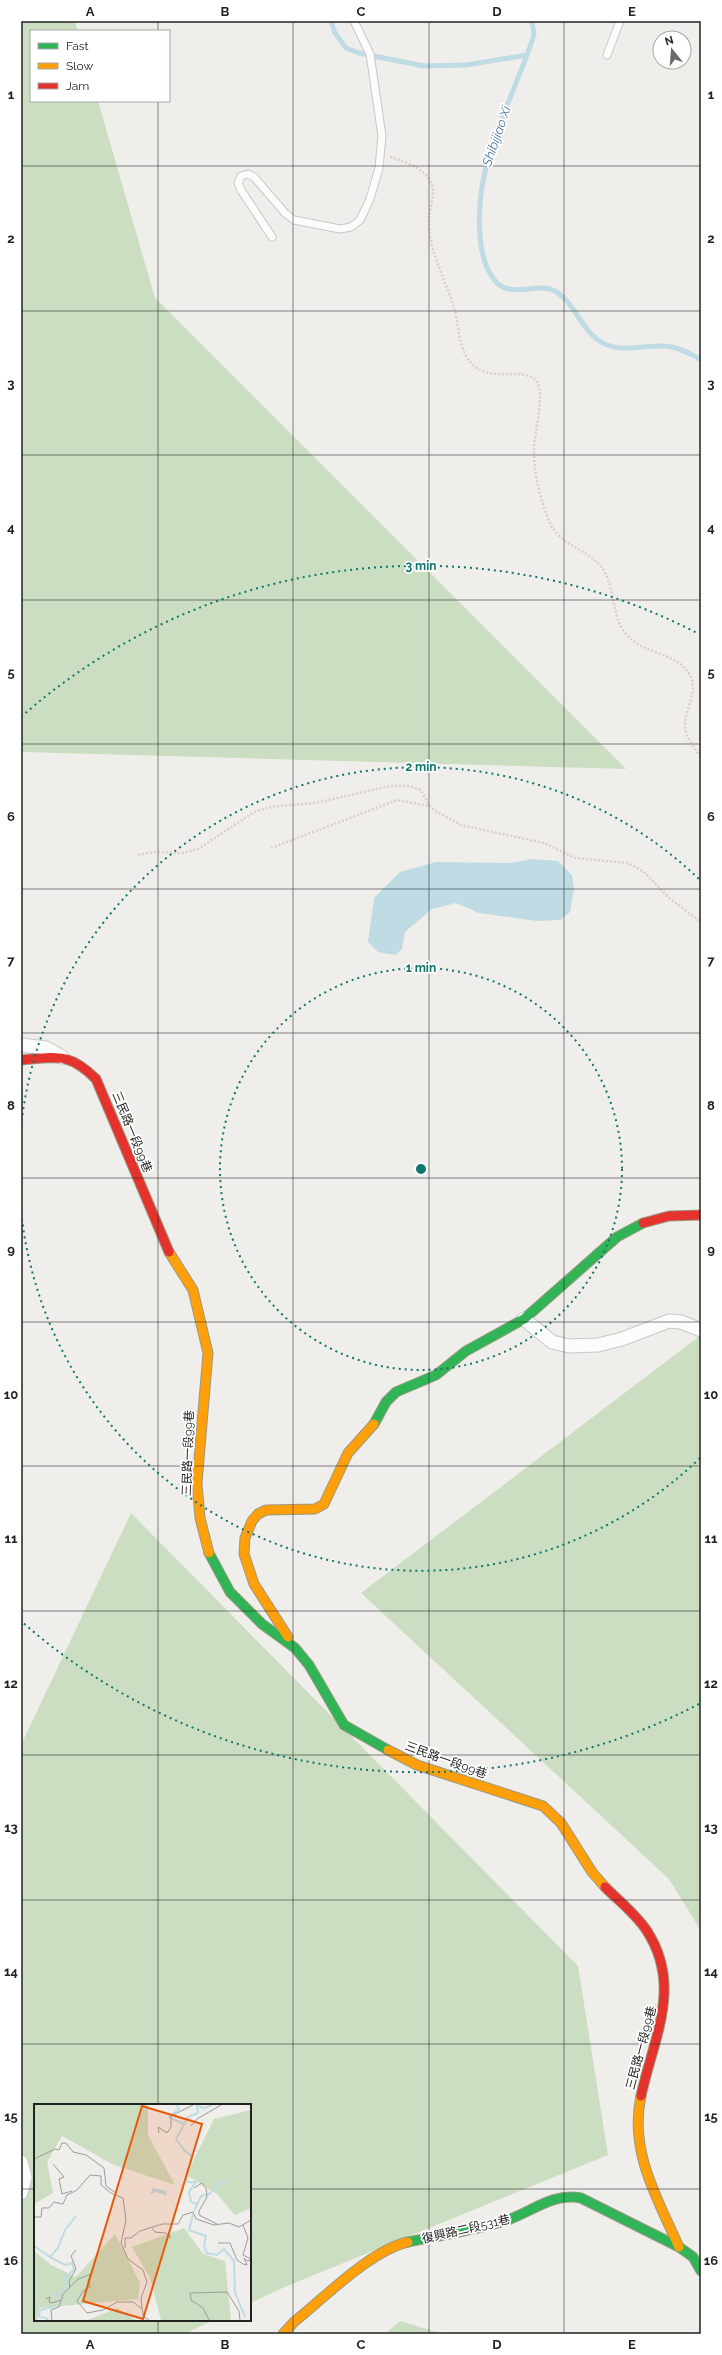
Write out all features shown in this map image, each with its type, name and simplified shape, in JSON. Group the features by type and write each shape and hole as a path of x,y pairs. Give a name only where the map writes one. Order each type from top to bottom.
{"street":[{"path":"21,1046 46,1048 62,1057"},
{"name":"三民路一段99巷","path":"21,1060 62,1057 82,1065 96,1078 166,1247 194,1290 208,1353 197,1483 200,1518 210,1558 230,1592 262,1624 295,1648 309,1665 344,1725 360,1736 417,1765 543,1806 557,1816 599,1881 647,1931 659,1955 666,1982 665,2013 640,2099 637,2133 640,2154 679,2246"},
{"path":"295,1648 254,1584 244,1554 245,1538 252,1521 266,1510 282,1508 300,1511 315,1509 324,1504 348,1453 375,1422 386,1402 396,1392 436,1375 466,1351 524,1319 618,1237 645,1222 669,1216 701,1214"},
{"path":"524,1319 552,1342 569,1346 598,1346 622,1339 669,1321 681,1322 701,1330"},
{"path":"21,2162 25,2177 21,2193"},
{"name":"復興路二段531巷","path":"283,2334 294,2322 381,2252 399,2244 502,2222 558,2197 570,2196 581,2198 679,2246 693,2257 701,2271"}],"lane":[{"path":"272,237 241,190 238,183 241,176 248,174 254,177 285,213 294,220 340,229 351,227 360,220 370,199 380,154 382,136 370,54 354,21"},
{"path":"607,56 620,21"}],"path":[{"path":"380,154 408,164 423,172 430,180 433,190 429,220 430,234 450,292 458,321 462,347 468,361 477,370 488,373 531,377 536,382 539,390 539,406 534,450 538,483 550,523 564,542 602,568 608,582 622,630 630,639 647,649 678,662 690,674 692,699 685,727 689,738 701,757"},
{"path":"138,855 153,852 183,853 198,850 254,812 270,807 315,803 390,786 410,786 421,790 430,806"},
{"path":"271,848 397,800 430,806 450,820 479,831 544,843 575,858 628,864 644,872 668,897 701,922"}],"green space":[{"path":"21,21 75,21 78,30 30,30 30,102 98,102 155,298 626,769 21,752"},
{"path":"701,1335 701,1931 669,1879 361,1593"},
{"path":"131,1513 578,1966 608,2155 287,2286 251,2303 251,2104 34,2104 34,2321 212,2321 184,2334 21,2334 21,1745"},
{"path":"400,2321 443,2334 385,2334"}],"water":[{"path":"532,859 558,861 572,875 574,889 570,912 560,920 537,921 479,913 456,903 432,909 405,932 402,949 395,955 378,952 368,942 374,898 400,872 436,862 511,863"}],"waterway":[{"path":"331,21 335,33 346,48 359,53 424,66 467,65 527,55"},
{"name":"Shibijiao Xi","path":"532,21 534,35 496,133 483,182 480,208 480,235 481,248 489,272 497,283 503,287 517,290 541,288 555,291 569,304 591,334 607,345 621,348 665,346 684,351 701,360"}],"traffic: fast":[{"path":"374,1424 386,1402 396,1392 436,1375 466,1351 524,1319 617,1237 643,1223"},
{"path":"209,1553 230,1592 262,1624 295,1648 309,1665 344,1725 388,1750"},
{"path":"408,2242 466,2231 501,2222 559,2198 581,2198 679,2247 693,2257 701,2271"}],"traffic: slow":[{"path":"169,1252 193,1290 208,1353 197,1483 200,1518 209,1553"},
{"path":"288,1637 254,1584 244,1554 245,1538 252,1521 258,1514 266,1510 315,1509 324,1504 348,1453 374,1424"},
{"path":"388,1750 417,1765 543,1806 561,1823 592,1872 605,1887"},
{"path":"641,2096 638,2116 642,2155 654,2192 679,2247"},
{"path":"283,2334 294,2322 333,2288 364,2264 379,2254 408,2242"}],"traffic: jam":[{"path":"21,1060 44,1058 62,1058 70,1060 78,1064 96,1079 169,1252"},
{"path":"643,1223 669,1216 701,1215"},
{"path":"605,1887 633,1913 643,1925 658,1952 663,1972 664,1993 662,2013 658,2034 641,2096"}]}
